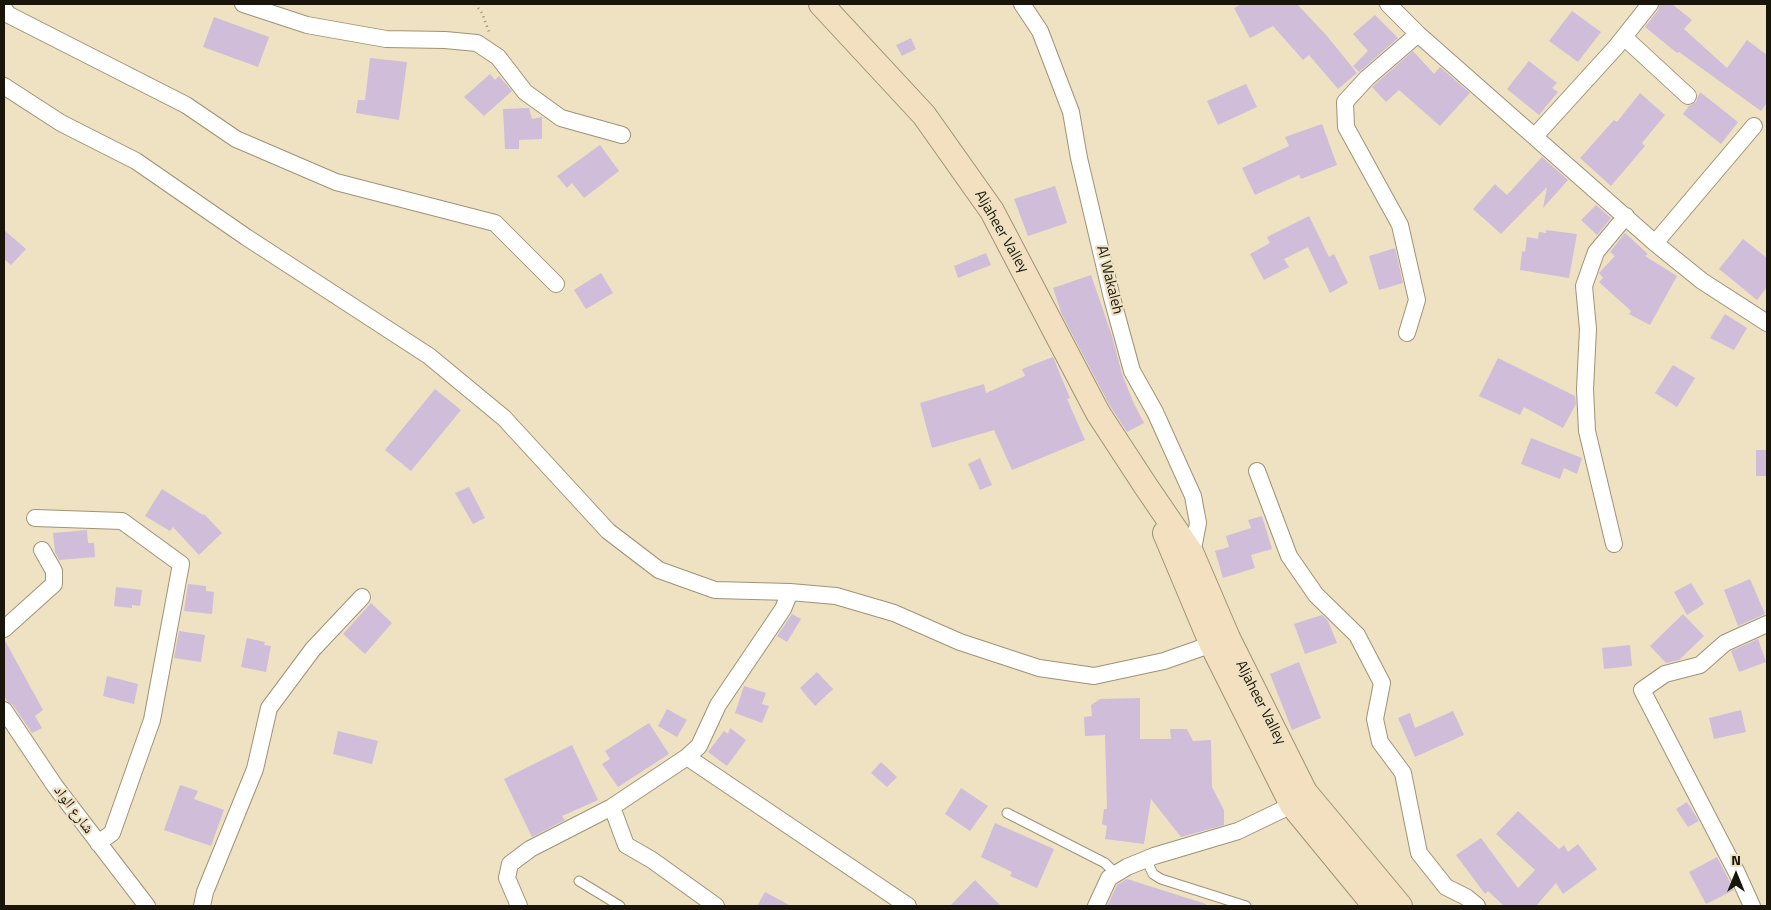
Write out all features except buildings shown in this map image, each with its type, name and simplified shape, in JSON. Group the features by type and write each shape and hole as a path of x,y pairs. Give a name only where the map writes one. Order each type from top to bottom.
{"street":[{"path":"243,4 307,25 386,39 445,40 477,43 498,57 526,92 561,118 622,135"},
{"name":"Aljaheer Valley","path":"820,4 924,115 992,211 1098,413 1144,485 1192,554 1220,642"},
{"name":"Al Wakaleh","path":"1022,4 1040,31 1071,112 1112,298 1132,371 1155,412 1193,496 1198,523 1192,554"},
{"path":"1388,4 1418,34 1655,243 1702,280 1767,323"},
{"path":"1535,136 1624,37 1650,4"},
{"path":"4,10 9,15 186,105 236,139 245,143 336,182 494,223 556,284"},
{"path":"1406,333 1417,300 1400,225 1346,128 1345,102 1367,78 1418,34"},
{"path":"1624,37 1688,96"},
{"path":"4,86 61,123 136,160 246,237 429,356 504,418 608,531 659,570 714,590 790,592 836,596 894,613 960,642 1039,668 1094,676 1164,661 1220,642"},
{"path":"1655,243 1754,126"},
{"path":"1614,544 1587,431 1585,389 1588,328 1584,286 1596,252 1626,216"},
{"path":"1257,472 1289,556 1316,595 1357,635 1382,683 1375,720 1380,742 1403,774 1419,854 1446,887 1466,897 1477,906"},
{"name":"Aljaheer Valley","path":"1144,485 1298,798 1376,906"},
{"path":"35,518 122,521 181,564 152,720 112,833 98,843"},
{"path":"4,629 54,584 54,572 42,550"},
{"path":"520,906 507,878 510,864 530,849 612,808 687,757 699,746 718,705 783,609 790,592"},
{"path":"202,906 205,892 255,769 269,708 313,649 362,598"},
{"path":"1752,906 1737,873 1642,690 1665,674 1700,666 1725,643 1767,624"},
{"name":"شارع الواد","path":"4,710 55,786 147,906"},
{"path":"687,757 908,906"},
{"path":"1096,906 1109,878 1127,867 1146,859 1238,831 1298,798"},
{"name":"Aljaheer Valley","path":"1298,798 1400,906"},
{"path":"612,808 626,845 652,860 716,906"}],"lane":[{"path":"1007,813 1105,863 1116,874"},
{"path":"1146,859 1153,874 1161,879 1246,906"},
{"path":"579,881 620,906"}],"path":[{"path":"475,4 482,13 498,57"}]}
